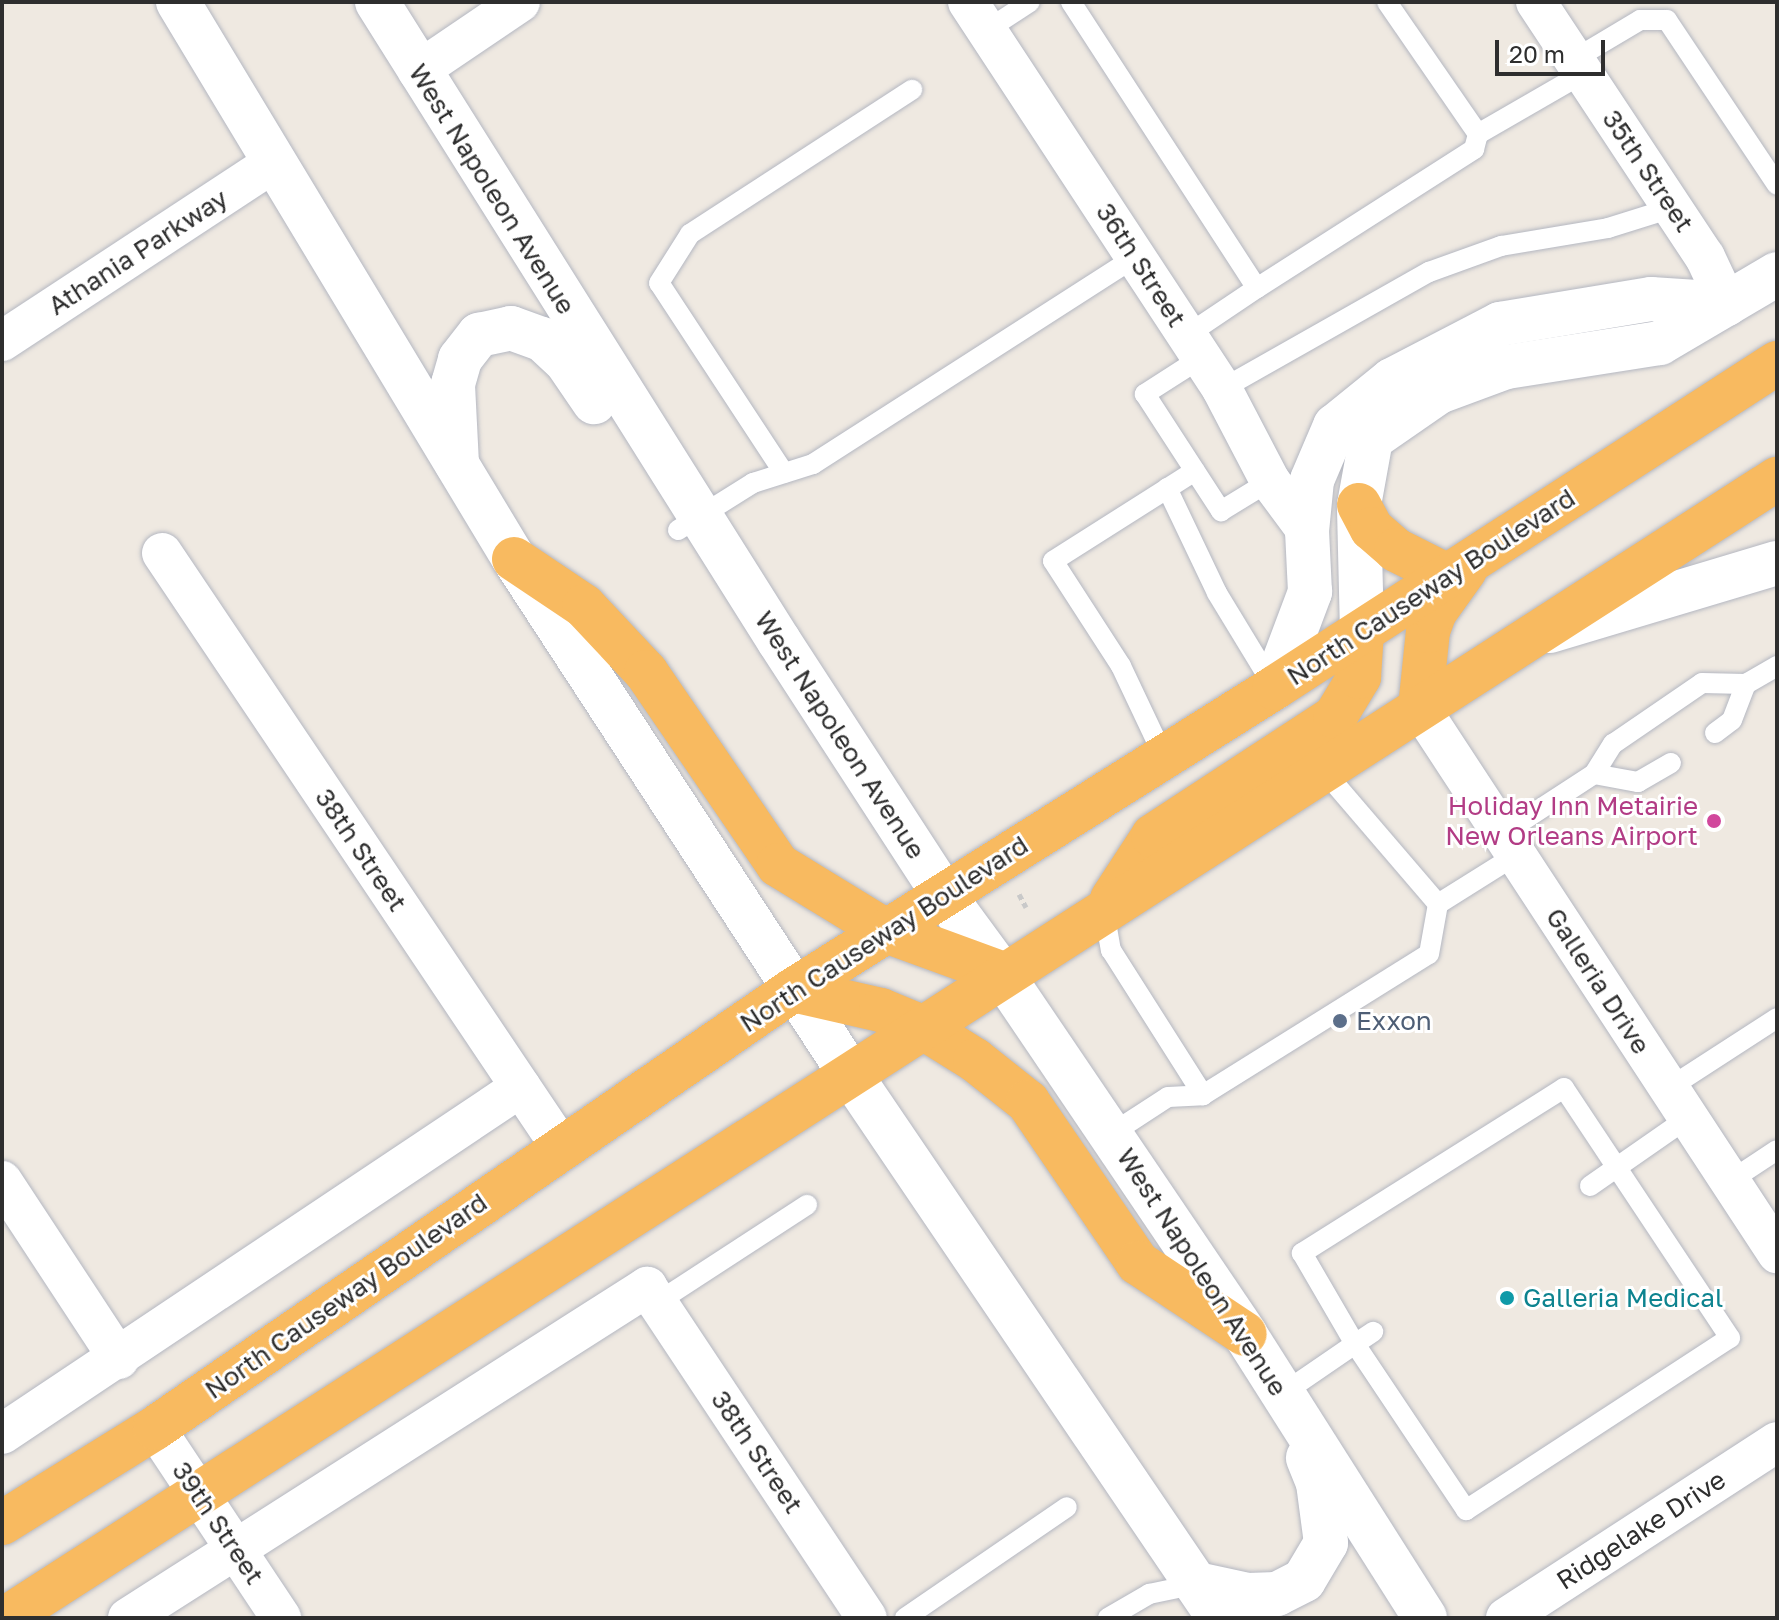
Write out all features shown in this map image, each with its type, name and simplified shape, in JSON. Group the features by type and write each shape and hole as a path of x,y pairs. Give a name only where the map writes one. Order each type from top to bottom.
{"highway":[{"name":"North Causeway Boulevard","path":"2,1523 155,1428 793,990 1362,632 1461,563 1657,444 1777,363"},
{"path":"6,1618 852,1077 1001,973 1324,771 1525,638 1777,479"},
{"path":"1359,505 1372,529 1396,550 1461,563 1435,612 1421,661 1420,708"},
{"path":"514,559 584,606 646,672 778,865 886,931 1001,973"},
{"path":"1104,911 1153,836 1335,717 1359,677 1362,632"},
{"path":"793,990 839,997 922,1027 975,1060 1028,1102 1138,1263 1245,1334"}],"street":[{"path":"178,2 514,559 793,990 1208,1601 1277,1594 1304,1580 1326,1543 1318,1483 1282,1394"},
{"name":"West Napoleon Avenue","path":"377,2 689,523 732,612 779,641 943,894 1001,973 1245,1334 1425,1618"},
{"path":"418,71 520,2"},
{"name":"35th Street","path":"1536,2 1705,257 1727,304"},
{"name":"36th Street","path":"977,16 1203,361 1270,481 1307,531"},
{"name":"Athania Parkway","path":"2,341 273,163"},
{"path":"1362,632 1359,505 1371,439 1439,392 1506,367 1660,343 1777,274"},
{"path":"1274,688 1310,592 1307,531 1312,480 1335,426 1392,380 1500,324 1651,299 1727,304"},
{"path":"457,464 453,384 460,359 479,335 511,328 542,339 566,361 689,523"},
{"name":"38th Street","path":"162,553 561,1147"},
{"path":"1525,638 1777,563"},
{"name":"Galleria Drive","path":"1420,708 1777,1253"},
{"path":"2,1434 119,1359 521,1087"},
{"path":"2,1181 119,1359"},
{"path":"128,1618 235,1549 653,1295"},
{"name":"38th Street","path":"653,1295 867,1618"},
{"name":"39th Street","path":"155,1428 281,1618"},
{"name":"Ridgelake Drive","path":"1506,1618 1777,1442"}],"lane":[{"path":"977,16 1030,2"},
{"path":"1071,2 1257,288"},
{"path":"1387,2 1478,134"},
{"path":"1203,361 1257,288 1474,149 1478,134 1578,67 1640,20 1667,20 1777,185"},
{"path":"784,473 659,283 690,234 912,90"},
{"path":"1270,481 1221,511 1145,394 1203,361 1501,246 1608,228 1672,208"},
{"path":"689,523 753,483 813,464 1135,257"},
{"path":"1164,757 1121,666 1053,561 1195,471"},
{"path":"1167,488 1217,593 1274,688"},
{"path":"1111,1134 1168,1097 1203,1095 1429,954 1438,904 1594,774 1613,744 1702,683 1746,684 1777,666"},
{"path":"1715,733 1732,720 1746,684"},
{"path":"1594,774 1638,782 1671,763"},
{"path":"1324,771 1438,904"},
{"path":"1104,911 1111,950 1203,1095"},
{"path":"1590,1186 1616,1167 1679,1103 1777,1018"},
{"path":"1564,1088 1730,1338 1466,1510 1355,1344 1302,1253 1564,1088"},
{"path":"1730,1181 1777,1150"},
{"path":"653,1295 807,1205"},
{"path":"1282,1394 1373,1332"},
{"path":"905,1618 1067,1507"},
{"path":"1108,1618 1149,1594 1208,1601"}],"place":[{"name":"Holiday Inn Metairie New Orleans Airport","path":"1714,821"},
{"name":"Exxon","path":"1340,1021"},
{"name":"Galleria Medical","path":"1507,1298"}]}
